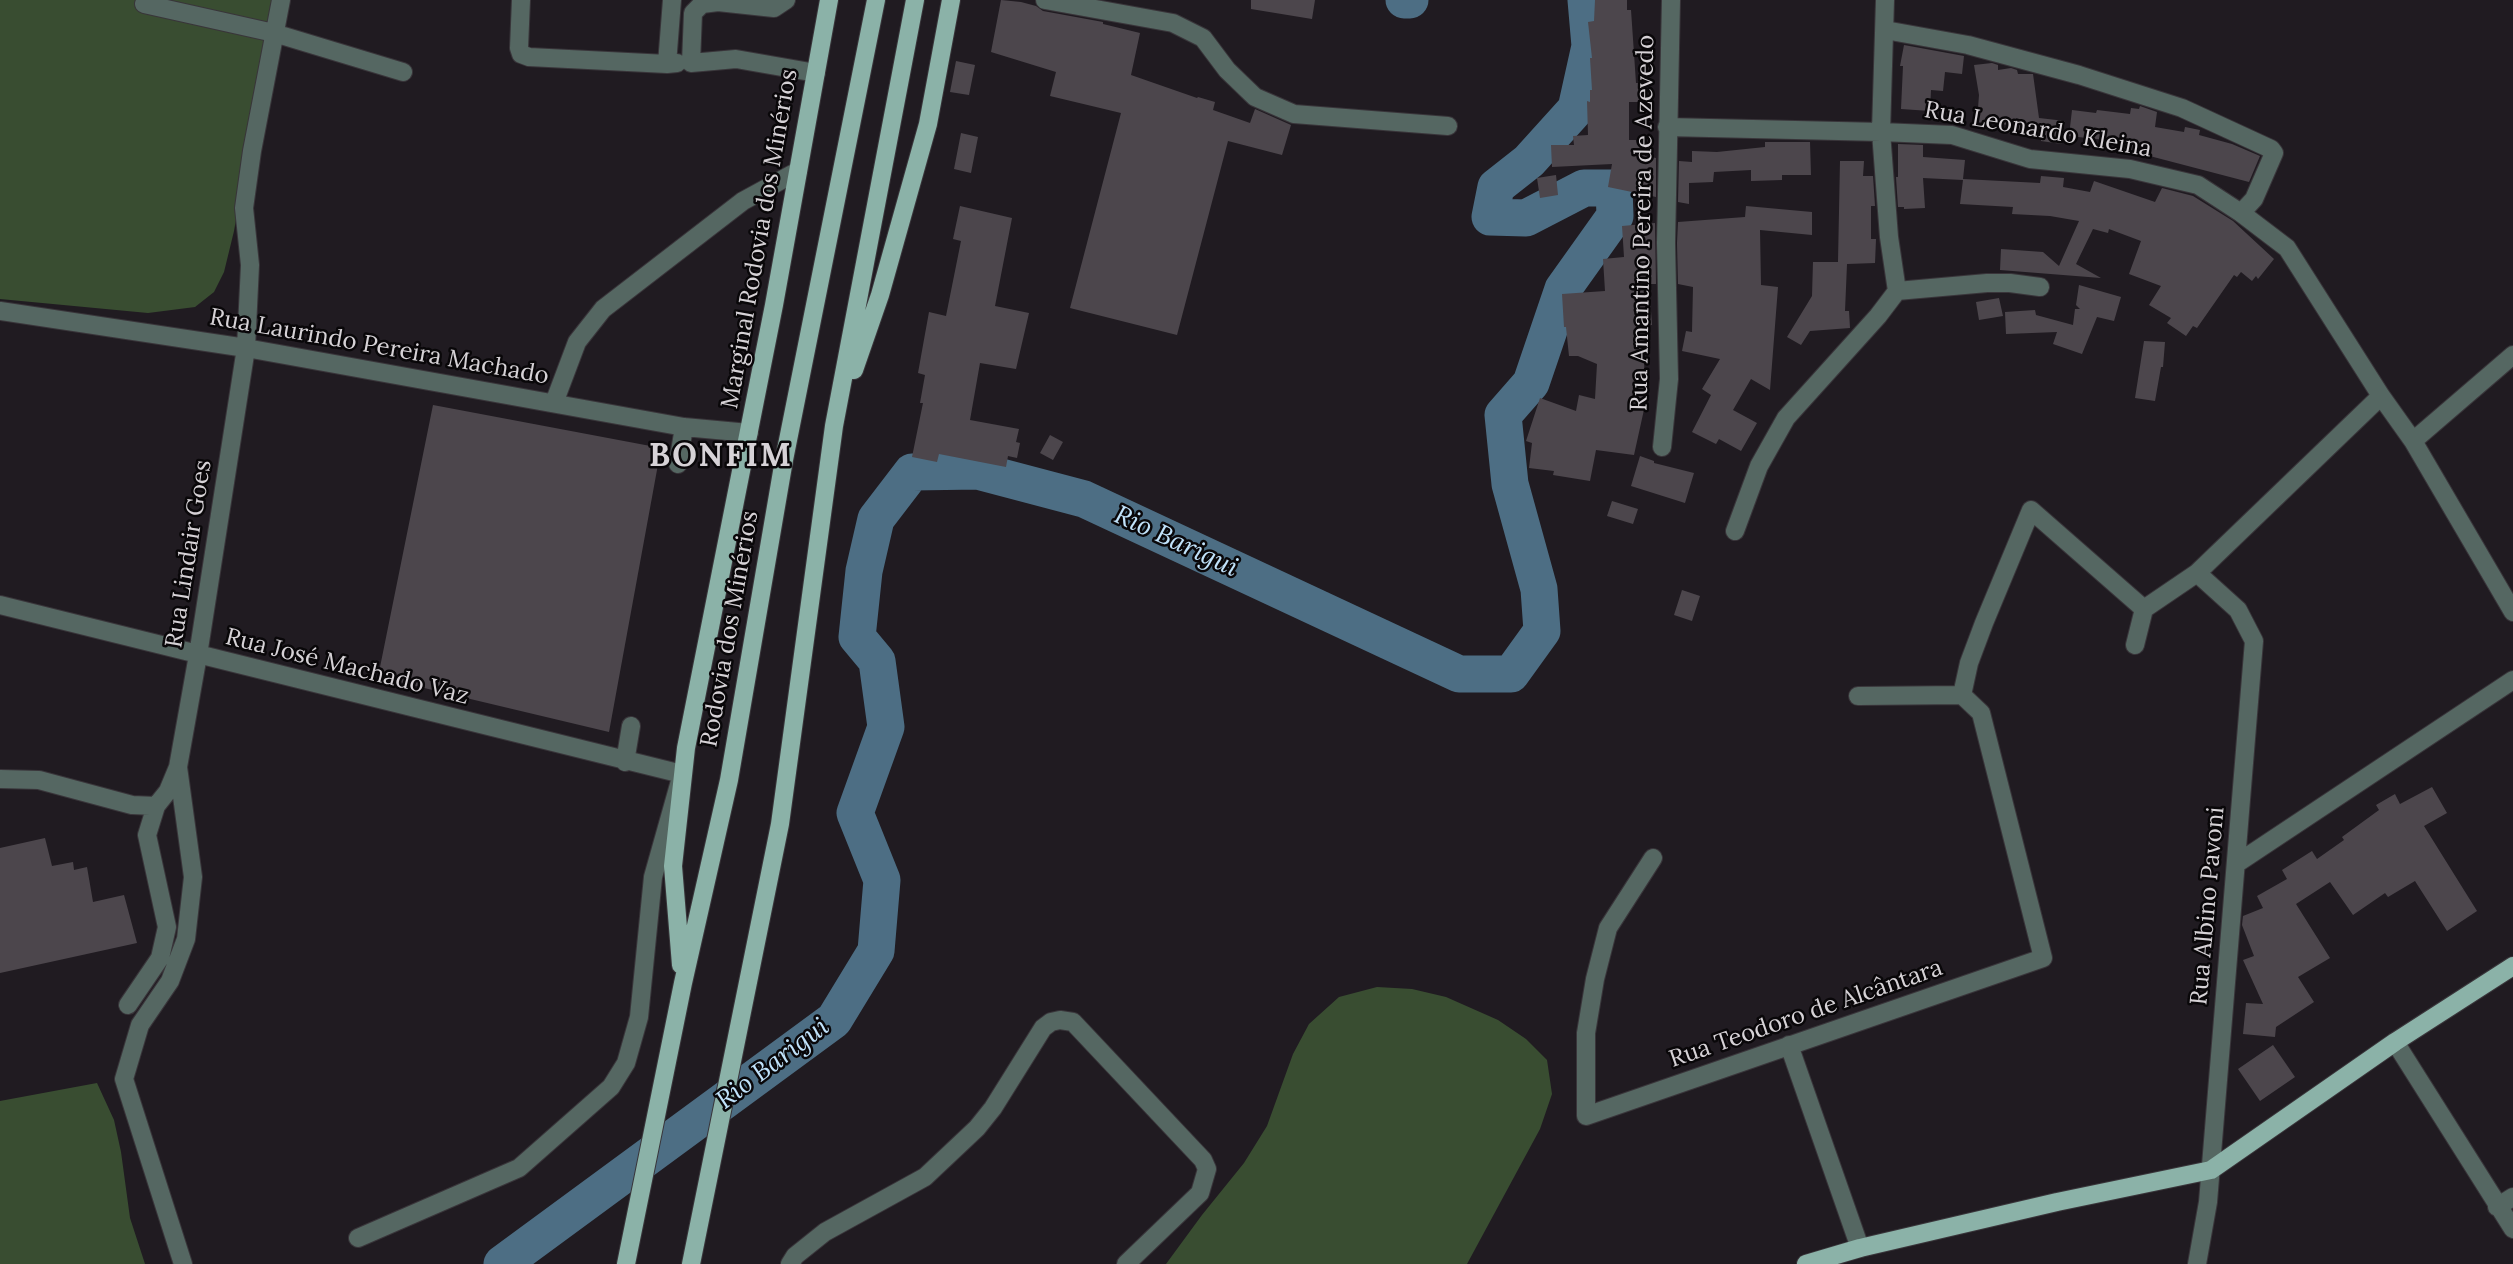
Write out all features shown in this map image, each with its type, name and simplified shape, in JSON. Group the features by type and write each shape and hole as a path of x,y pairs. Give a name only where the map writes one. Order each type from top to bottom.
{"main road":[{"name":"Marginal Rodovia dos Minérios","path":"683,984 673,866 682,774 749,433 829,0"},
{"name":"Rodovia dos Minérios","path":"626,1264 661,1084 729,780 784,460 876,0"},
{"path":"691,1264 780,824 834,426 915,0"},
{"path":"834,426 880,295 929,124 951,0"},
{"path":"1806,1264 1860,1248 2057,1202 2210,1170 2395,1042 2513,966"}],"street":[{"name":"Rua Lindair Goes","path":"178,767 246,348 250,265 244,208 252,151 281,0"},
{"path":"521,0 519,48 521,54 529,57 667,64 736,60 816,73"},
{"path":"667,64 672,0"},
{"path":"691,63 693,13 702,4 718,2 774,8 786,0"},
{"path":"1045,0 1173,23 1203,38 1227,69 1255,97 1294,114 1448,126"},
{"name":"Rua Amantino Pereira de Azevedo","path":"1662,447 1669,379 1666,243 1671,0"},
{"path":"1735,531 1759,466 1786,418 1878,316 1897,291 1889,236 1881,132 1885,0"},
{"path":"144,4 274,33 403,72"},
{"path":"1885,30 1968,45 2079,75 2182,108 2271,149 2274,153 2254,199 2241,213"},
{"name":"Rua Leonardo Kleina","path":"1667,127 1952,135 2030,159 2130,169 2198,185 2287,248 2381,396 2413,441 2513,612"},
{"path":"554,402 577,342 603,309 743,201 798,172"},
{"path":"1897,291 1987,283 2040,287"},
{"name":"Rua Laurindo Pereira Machado","path":"0,311 246,348 684,427 749,433"},
{"path":"2413,441 2513,355"},
{"path":"2135,645 2144,609 2197,573 2381,396"},
{"path":"678,464 684,427"},
{"path":"1858,696 1962,695 1969,663 2031,510 2144,609"},
{"name":"Rua Albino Pavoni","path":"2197,573 2238,610 2254,641 2208,1202 2197,1264"},
{"name":"Rua José Machado Vaz","path":"0,605 682,774"},
{"path":"2236,864 2513,680"},
{"name":"Rua Teodoro de Alcântara","path":"1653,858 1608,928 1595,979 1586,1032 1586,1116 2043,958 1981,713 1962,695"},
{"path":"625,762 631,726"},
{"path":"128,1006 160,958 167,926 147,835 156,806 168,791 178,767"},
{"path":"178,767 193,877 186,939 170,981 140,1025 124,1079 183,1264"},
{"path":"358,1238 519,1168 611,1087 626,1063 639,1017 653,877 682,774"},
{"path":"0,779 39,780 132,806 156,806"},
{"path":"790,1264 795,1256 825,1232 925,1177 977,1128 993,1108 1044,1028 1051,1022 1060,1020 1073,1023 1203,1160 1207,1169 1200,1193 1126,1264"},
{"path":"2395,1042 2505,1202 2513,1229"},
{"path":"1789,1045 1860,1248"}],"green space":[{"path":"0,0 274,0 234,231 224,272 214,292 195,307 148,313 0,299"},
{"path":"1377,987 1412,989 1446,997 1498,1020 1526,1039 1547,1060 1552,1094 1540,1129 1467,1264 1166,1264 1244,1163 1267,1126 1293,1054 1309,1024 1339,997"},
{"path":"97,1083 114,1120 130,1218 145,1264 0,1264 0,1101"}],"building":[{"path":"1001,0 1021,2 1043,11 1103,22 1140,33 1131,75 1215,102 1213,110 1250,123 1255,109 1291,125 1282,155 1228,141 1177,335 1070,308 1121,113 1050,96 1056,72 991,52"},
{"path":"1251,0 1315,0 1312,19 1251,9"},
{"path":"1595,0 1627,0 1627,10 1631,10 1636,83 1642,83 1643,102 1629,102 1629,140 1636,140 1637,145 1644,144 1645,156 1656,158 1656,197 1608,187 1612,164 1552,167 1551,145 1574,145 1573,136 1588,135 1587,101 1590,102 1592,90 1592,58 1588,22 1594,21"},
{"path":"1904,45 1964,56 1962,74 1945,72 1943,91 1931,90 1930,111 1901,109 1903,66 1900,66"},
{"path":"956,61 975,65 969,95 950,92"},
{"path":"1974,65 1998,65 1998,70 2011,68 2017,70 2018,74 2033,74 2039,118 2065,121 2062,144 2041,141 2041,136 2009,133 2010,125 1977,122 1979,95"},
{"path":"2140,106 2157,112 2155,127 2184,132 2185,127 2200,130 2199,135 2232,144 2260,156 2249,182 2123,149 2124,142 2069,136 2072,110 2130,114 2131,108 2139,109"},
{"path":"961,133 978,137 971,173 954,169"},
{"path":"1765,142 1810,142 1811,175 1782,175 1782,180 1751,181 1751,170 1714,172 1713,182 1689,183 1689,204 1678,202 1679,161 1692,162 1692,151 1717,152 1765,147"},
{"path":"1898,144 1923,145 1923,157 1965,160 1963,179 2040,183 2041,176 2064,178 2063,187 2090,192 2094,181 2155,202 2162,188 2193,196 2233,221 2274,259 2258,279 2256,276 2252,281 2241,272 2237,277 2234,275 2197,328 2193,326 2186,336 2167,323 2171,318 2149,305 2161,286 2129,274 2141,241 2109,229 2108,233 2093,229 2076,264 2101,278 2000,270 2001,249 2043,252 2059,266 2079,221 2012,214 2013,207 1960,204 1963,180 1923,178 1925,208 1898,207"},
{"path":"1840,161 1864,161 1863,176 1873,176 1875,206 1871,206 1871,239 1876,239 1875,263 1847,264 1845,311 1849,311 1850,328 1810,331 1801,345 1787,337 1812,296 1813,262 1838,262"},
{"path":"1556,175 1558,195 1540,198 1537,178"},
{"path":"960,206 1012,218 995,306 1029,313 1016,369 980,363 970,420 1019,429 1017,458 1008,456 1006,467 939,454 937,462 912,457 923,403 920,403 925,375 918,373 929,312 946,316 961,241 953,239"},
{"path":"1746,206 1812,212 1812,235 1760,230 1761,285 1778,287 1770,390 1751,379 1733,410 1757,423 1741,451 1719,439 1716,444 1692,432 1711,395 1702,389 1720,359 1682,351 1686,331 1692,332 1693,287 1678,284 1677,243 1678,222 1745,217"},
{"path":"1655,223 1656,284 1649,284 1652,325 1648,325 1650,355 1644,355 1645,405 1634,455 1596,450 1590,481 1553,475 1554,471 1529,468 1532,443 1526,441 1540,398 1576,411 1579,395 1595,399 1597,364 1578,356 1569,356 1562,294 1605,291 1603,259 1624,257 1622,226"},
{"path":"2079,285 2121,297 2114,321 2097,317 2082,354 2053,344 2057,332 2006,334 2005,312 2035,310 2036,315 2073,325 2075,309 2080,309 2076,305"},
{"path":"1999,298 2003,316 1979,320 1976,302"},
{"path":"2144,341 2165,342 2163,367 2155,401 2135,398"},
{"path":"433,405 661,448 609,732 378,677"},
{"path":"1050,435 1063,442 1053,460 1040,453"},
{"path":"1640,456 1654,463 1694,473 1685,503 1631,486"},
{"path":"1612,501 1638,509 1633,524 1607,516"},
{"path":"1682,590 1700,596 1692,621 1674,615"},
{"path":"2432,787 2447,813 2424,826 2477,911 2447,931 2415,881 2388,897 2385,893 2353,915 2330,882 2296,904 2330,958 2298,977 2314,1002 2276,1027 2275,1037 2243,1034 2246,1003 2263,1004 2243,960 2254,956 2242,925 2243,916 2263,908 2257,896 2287,879 2282,870 2312,851 2317,859 2344,840 2342,837 2379,810 2376,805 2395,794 2400,804"},
{"path":"45,838 52,866 73,862 74,870 87,867 93,902 124,895 137,943 0,973 0,848"},
{"path":"2273,1045 2295,1077 2260,1101 2238,1069"}],"waterway":[{"name":"Rio Barigui","path":"1404,0 1410,0"},
{"name":"Rio Barigui","path":"502,1264 834,1020 876,951 882,880 855,813 886,727 877,661 857,637 864,571 876,519 912,472 978,471 1084,499 1459,674 1511,674 1542,631 1539,589 1510,484 1503,415 1531,383 1563,289 1615,216 1614,188 1584,188 1526,218 1490,217 1496,187 1529,161 1576,109 1590,46 1586,0"}],"district":[{"name":"BONFIM","path":"721,457"}]}
